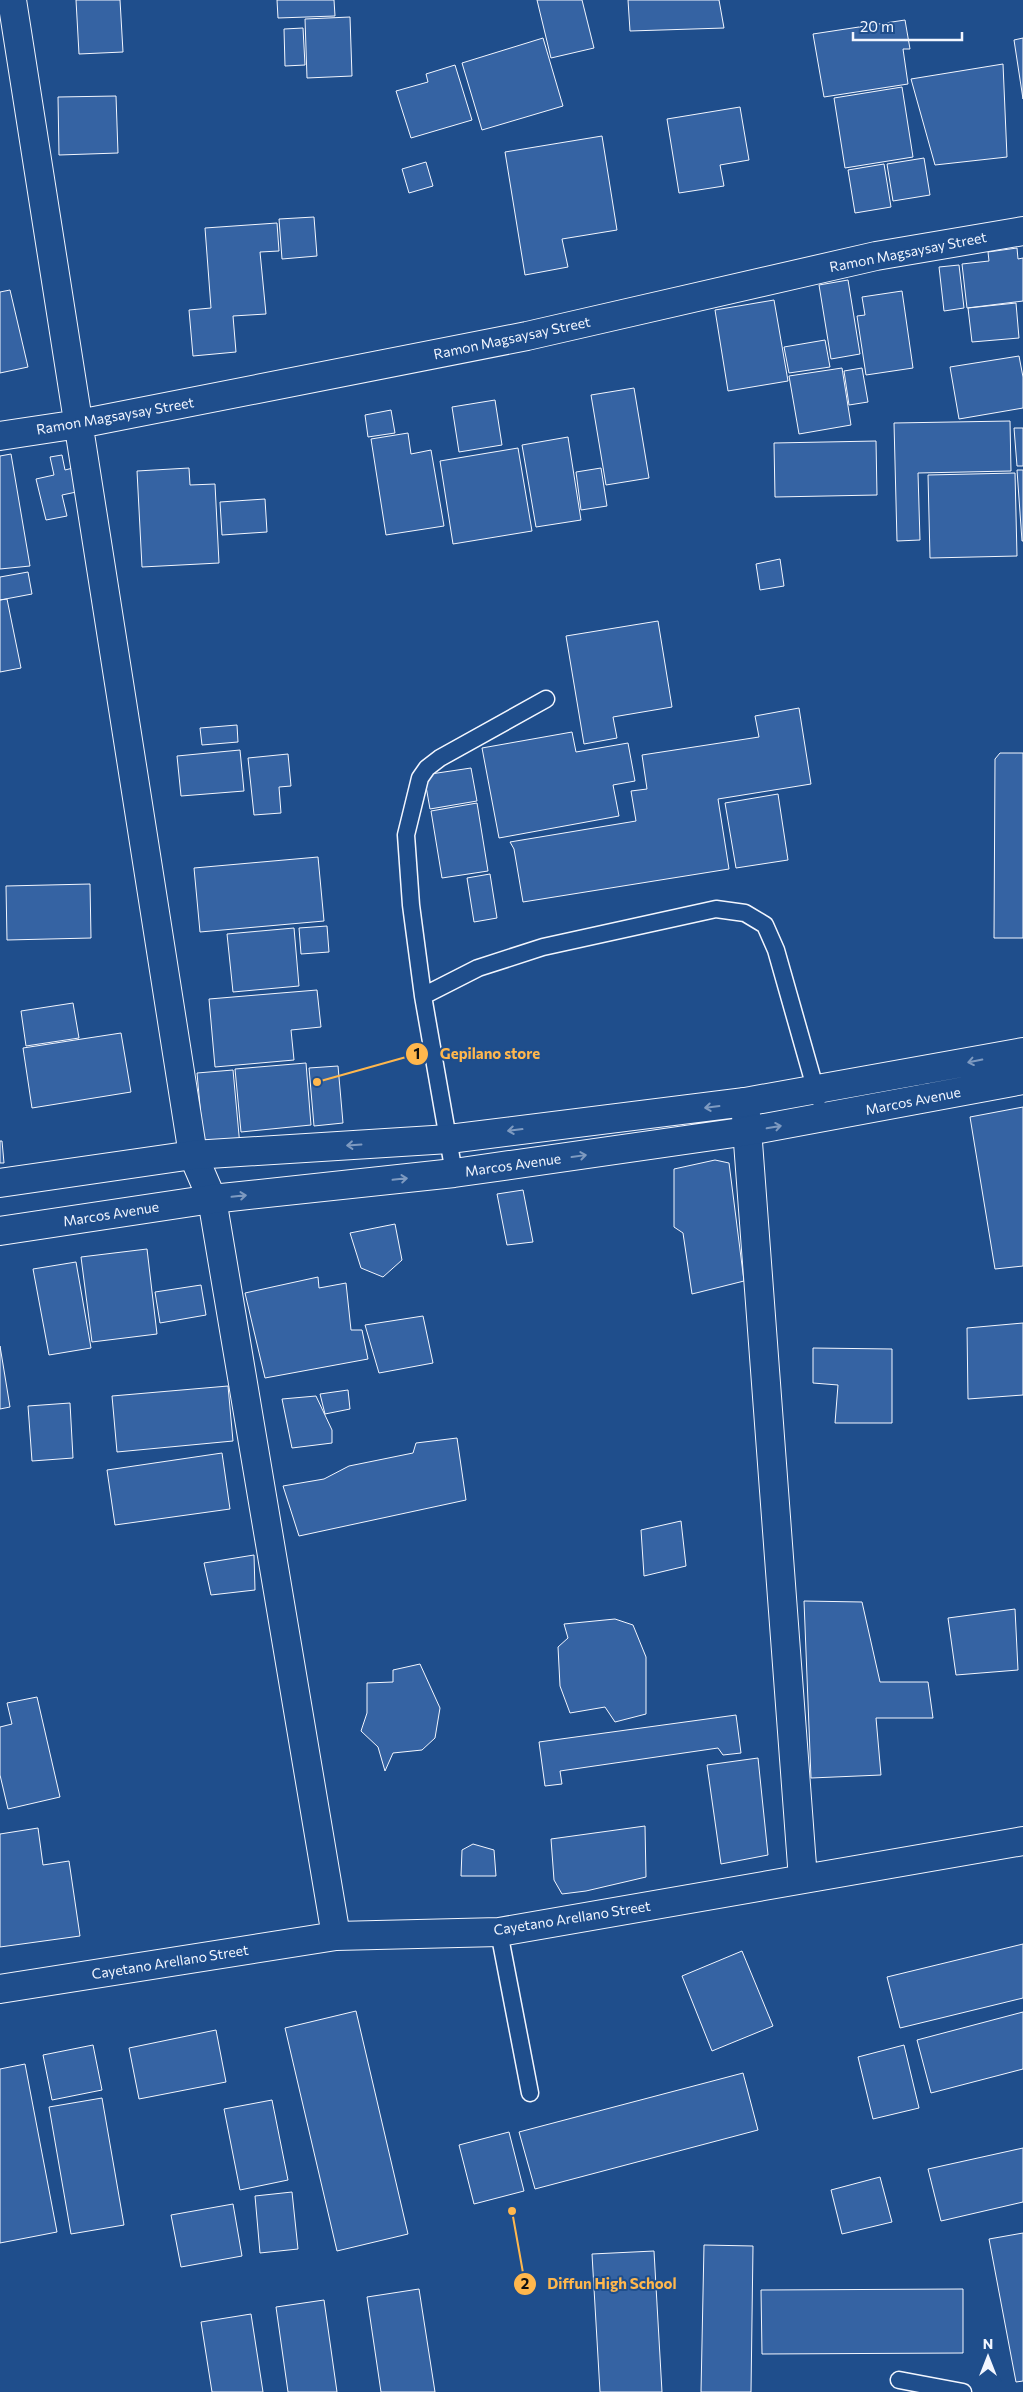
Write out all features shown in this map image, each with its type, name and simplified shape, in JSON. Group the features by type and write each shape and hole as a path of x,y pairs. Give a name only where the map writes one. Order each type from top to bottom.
{"street":[{"path":"12,0 193,1155 212,1199 336,1936"},
{"name":"Ramon Magsaysay Street","path":"0,436 79,424 527,336 876,256 1023,231"},
{"name":"Marcos Avenue","path":"0,1183 193,1155 449,1138 745,1102 1023,1052"},
{"name":"Marcos Avenue","path":"0,1231 212,1199 454,1173 748,1131 823,1119 1023,1080"},
{"path":"745,1102 803,1879"},
{"name":"Cayetano Arellano Street","path":"0,1989 336,1936 499,1932 1023,1841"}],"lane":[{"path":"454,1173 423,996 411,905 406,834 420,778 427,768 440,758 546,699"},
{"path":"423,996 478,968 543,948 716,909 745,913 764,925 776,950 817,1090 823,1119"},
{"path":"499,1932 530,2093"},
{"path":"899,2380 962,2392"}],"building":[{"path":"76,0 120,0 123,52 79,54"},
{"path":"277,0 334,0 335,16 278,18"},
{"path":"537,0 582,0 594,48 551,58"},
{"path":"628,0 719,0 724,28 630,31"},
{"path":"350,17 352,76 307,78 305,19"},
{"path":"905,20 910,49 903,49 908,84 824,97 813,34"},
{"path":"303,28 305,65 285,66 284,29"},
{"path":"543,38 563,106 482,130 462,63"},
{"path":"1023,38 1023,99 1014,40"},
{"path":"1003,64 1007,157 935,165 911,79"},
{"path":"455,65 472,120 411,138 396,91 428,82 426,74"},
{"path":"902,87 913,157 845,168 834,98"},
{"path":"116,96 118,153 59,155 58,97"},
{"path":"740,107 749,160 720,165 724,186 679,193 667,119"},
{"path":"602,136 617,230 562,239 568,267 525,275 505,152"},
{"path":"924,158 930,195 893,201 887,164"},
{"path":"426,162 433,186 409,193 402,169"},
{"path":"884,164 891,207 855,213 848,170"},
{"path":"314,217 317,256 282,259 279,219"},
{"path":"277,223 279,251 260,252 266,314 233,316 236,352 193,356 189,310 211,308 205,228"},
{"path":"1017,248 1018,259 1023,258 1023,301 967,308 962,264 989,261 988,252"},
{"path":"959,265 964,308 944,311 939,267"},
{"path":"848,280 860,354 831,359 819,285"},
{"path":"10,290 28,367 0,373 0,292"},
{"path":"902,291 913,368 866,375 857,316 865,315 862,297"},
{"path":"774,300 788,381 728,391 715,310"},
{"path":"1016,303 1019,338 972,342 968,308"},
{"path":"825,340 830,367 789,373 784,347"},
{"path":"1019,356 1023,377 1023,408 959,419 950,367"},
{"path":"842,368 851,425 799,434 789,376"},
{"path":"862,368 868,402 849,405 844,371"},
{"path":"634,388 649,478 606,485 591,395"},
{"path":"495,400 502,445 459,452 452,407"},
{"path":"391,410 395,433 368,437 365,415"},
{"path":"1010,421 1011,471 918,473 920,540 897,541 894,423"},
{"path":"1014,428 1023,428 1023,466 1017,466"},
{"path":"408,433 411,454 431,450 444,526 386,535 371,439"},
{"path":"568,437 581,520 536,527 522,445"},
{"path":"876,441 877,495 775,497 774,443"},
{"path":"518,448 532,531 453,544 440,461"},
{"path":"11,454 30,566 0,569 0,456"},
{"path":"62,455 65,470 81,466 86,490 62,495 67,516 46,520 36,479 54,475 50,457"},
{"path":"189,468 190,485 215,484 219,563 142,567 137,471"},
{"path":"601,468 607,506 581,510 576,472"},
{"path":"1017,470 1023,470 1023,541 1022,541"},
{"path":"1015,473 1017,556 930,558 928,475"},
{"path":"265,499 267,532 222,535 220,502"},
{"path":"780,559 784,586 760,590 756,564"},
{"path":"28,572 32,594 0,600 0,577"},
{"path":"7,599 21,668 0,672 0,600"},
{"path":"658,621 672,707 613,717 617,738 584,744 566,636"},
{"path":"799,708 811,784 718,799 729,869 523,902 514,849 510,842 636,821 631,791 647,789 642,755 759,737 755,716"},
{"path":"237,725 238,742 202,745 200,728"},
{"path":"572,732 576,752 628,743 635,781 613,785 619,816 499,838 482,748"},
{"path":"240,750 244,791 181,796 177,756"},
{"path":"1000,753 1023,753 1023,938 994,938 995,759"},
{"path":"288,754 291,786 279,787 281,813 254,815 248,758"},
{"path":"471,768 477,801 430,809 424,775"},
{"path":"778,794 788,860 736,868 725,803"},
{"path":"477,803 488,871 442,878 431,811"},
{"path":"318,857 324,921 200,932 194,868"},
{"path":"490,874 497,918 474,922 467,878"},
{"path":"90,884 91,938 7,940 6,886"},
{"path":"327,926 329,952 301,954 299,928"},
{"path":"294,928 299,986 233,992 227,934"},
{"path":"317,990 321,1027 291,1030 294,1060 215,1067 209,999"},
{"path":"73,1003 79,1038 26,1046 21,1011"},
{"path":"121,1033 131,1092 32,1108 23,1048"},
{"path":"306,1063 311,1125 241,1132 235,1069"},
{"path":"338,1066 343,1123 314,1126 309,1068"},
{"path":"233,1070 240,1146 204,1150 197,1073"},
{"path":"1023,1107 1023,1266 995,1269 970,1117"},
{"path":"0,1141 2,1141 4,1163 0,1163"},
{"path":"715,1160 729,1163 744,1281 692,1294 683,1233 674,1227 674,1169"},
{"path":"523,1190 533,1242 507,1245 497,1194"},
{"path":"395,1224 402,1260 383,1277 361,1268 350,1233"},
{"path":"147,1249 157,1334 92,1342 81,1257"},
{"path":"76,1262 91,1348 49,1355 33,1269"},
{"path":"318,1277 319,1288 346,1283 351,1330 362,1330 368,1359 265,1378 245,1293"},
{"path":"201,1285 206,1315 160,1323 155,1292"},
{"path":"423,1316 433,1363 379,1373 365,1325"},
{"path":"1023,1323 1023,1395 968,1399 967,1328"},
{"path":"0,1346 10,1407 0,1409"},
{"path":"813,1348 892,1349 892,1423 835,1423 838,1385 813,1383"},
{"path":"228,1386 233,1441 117,1452 112,1396"},
{"path":"348,1390 350,1409 325,1414 320,1394"},
{"path":"316,1396 332,1430 332,1443 292,1448 282,1399"},
{"path":"70,1403 73,1458 32,1461 28,1406"},
{"path":"457,1438 466,1500 299,1536 283,1486 324,1479 349,1466 413,1453 416,1443"},
{"path":"222,1453 230,1509 115,1525 107,1470"},
{"path":"681,1521 686,1566 644,1576 641,1530"},
{"path":"254,1555 255,1590 211,1595 204,1563"},
{"path":"804,1601 862,1602 880,1682 928,1682 933,1718 876,1718 881,1775 811,1778"},
{"path":"1015,1609 1018,1670 956,1675 948,1618"},
{"path":"615,1619 633,1625 646,1657 646,1714 615,1722 605,1707 570,1713 560,1686 558,1647 568,1638 564,1624"},
{"path":"420,1664 440,1708 435,1738 422,1750 393,1753 385,1771 378,1747 361,1731 367,1713 367,1683 393,1682 393,1670"},
{"path":"37,1697 60,1797 8,1809 0,1775 0,1727 12,1724 7,1703"},
{"path":"736,1715 741,1753 723,1755 718,1748 560,1771 562,1784 545,1786 539,1742"},
{"path":"758,1758 768,1855 721,1864 707,1765"},
{"path":"645,1826 646,1877 586,1891 562,1894 554,1880 551,1839"},
{"path":"38,1828 43,1865 69,1861 80,1936 0,1947 0,1834"},
{"path":"473,1844 494,1850 496,1876 461,1876 462,1850"},
{"path":"1023,1944 1023,1998 900,2028 887,1977"},
{"path":"742,1951 773,2026 712,2051 682,1976"},
{"path":"356,2011 408,2234 337,2251 285,2028"},
{"path":"1023,2012 1023,2069 931,2093 917,2040"},
{"path":"216,2030 226,2082 139,2099 129,2048"},
{"path":"93,2045 102,2090 52,2100 43,2055"},
{"path":"904,2045 919,2108 873,2119 858,2057"},
{"path":"25,2064 57,2232 0,2243 0,2069"},
{"path":"743,2073 758,2130 535,2189 519,2132"},
{"path":"102,2098 124,2225 71,2234 49,2107"},
{"path":"272,2100 288,2180 240,2190 224,2109"},
{"path":"509,2132 524,2191 474,2204 459,2145"},
{"path":"1023,2148 1023,2202 941,2221 928,2169"},
{"path":"880,2177 892,2222 842,2234 831,2190"},
{"path":"292,2192 298,2249 260,2253 255,2196"},
{"path":"233,2204 242,2256 181,2267 171,2215"},
{"path":"1023,2233 1023,2381 1016,2382 989,2239"},
{"path":"704,2245 753,2246 751,2392 701,2392"},
{"path":"654,2251 662,2392 600,2392 592,2254"},
{"path":"419,2289 435,2392 381,2392 367,2297"},
{"path":"963,2289 963,2353 762,2354 761,2290"},
{"path":"324,2300 337,2392 288,2392 276,2307"},
{"path":"251,2314 263,2392 212,2392 201,2322"}],"place":[{"name":"Gepilano store","path":"317,1082"},
{"name":"Diffun High School","path":"512,2211"}]}
